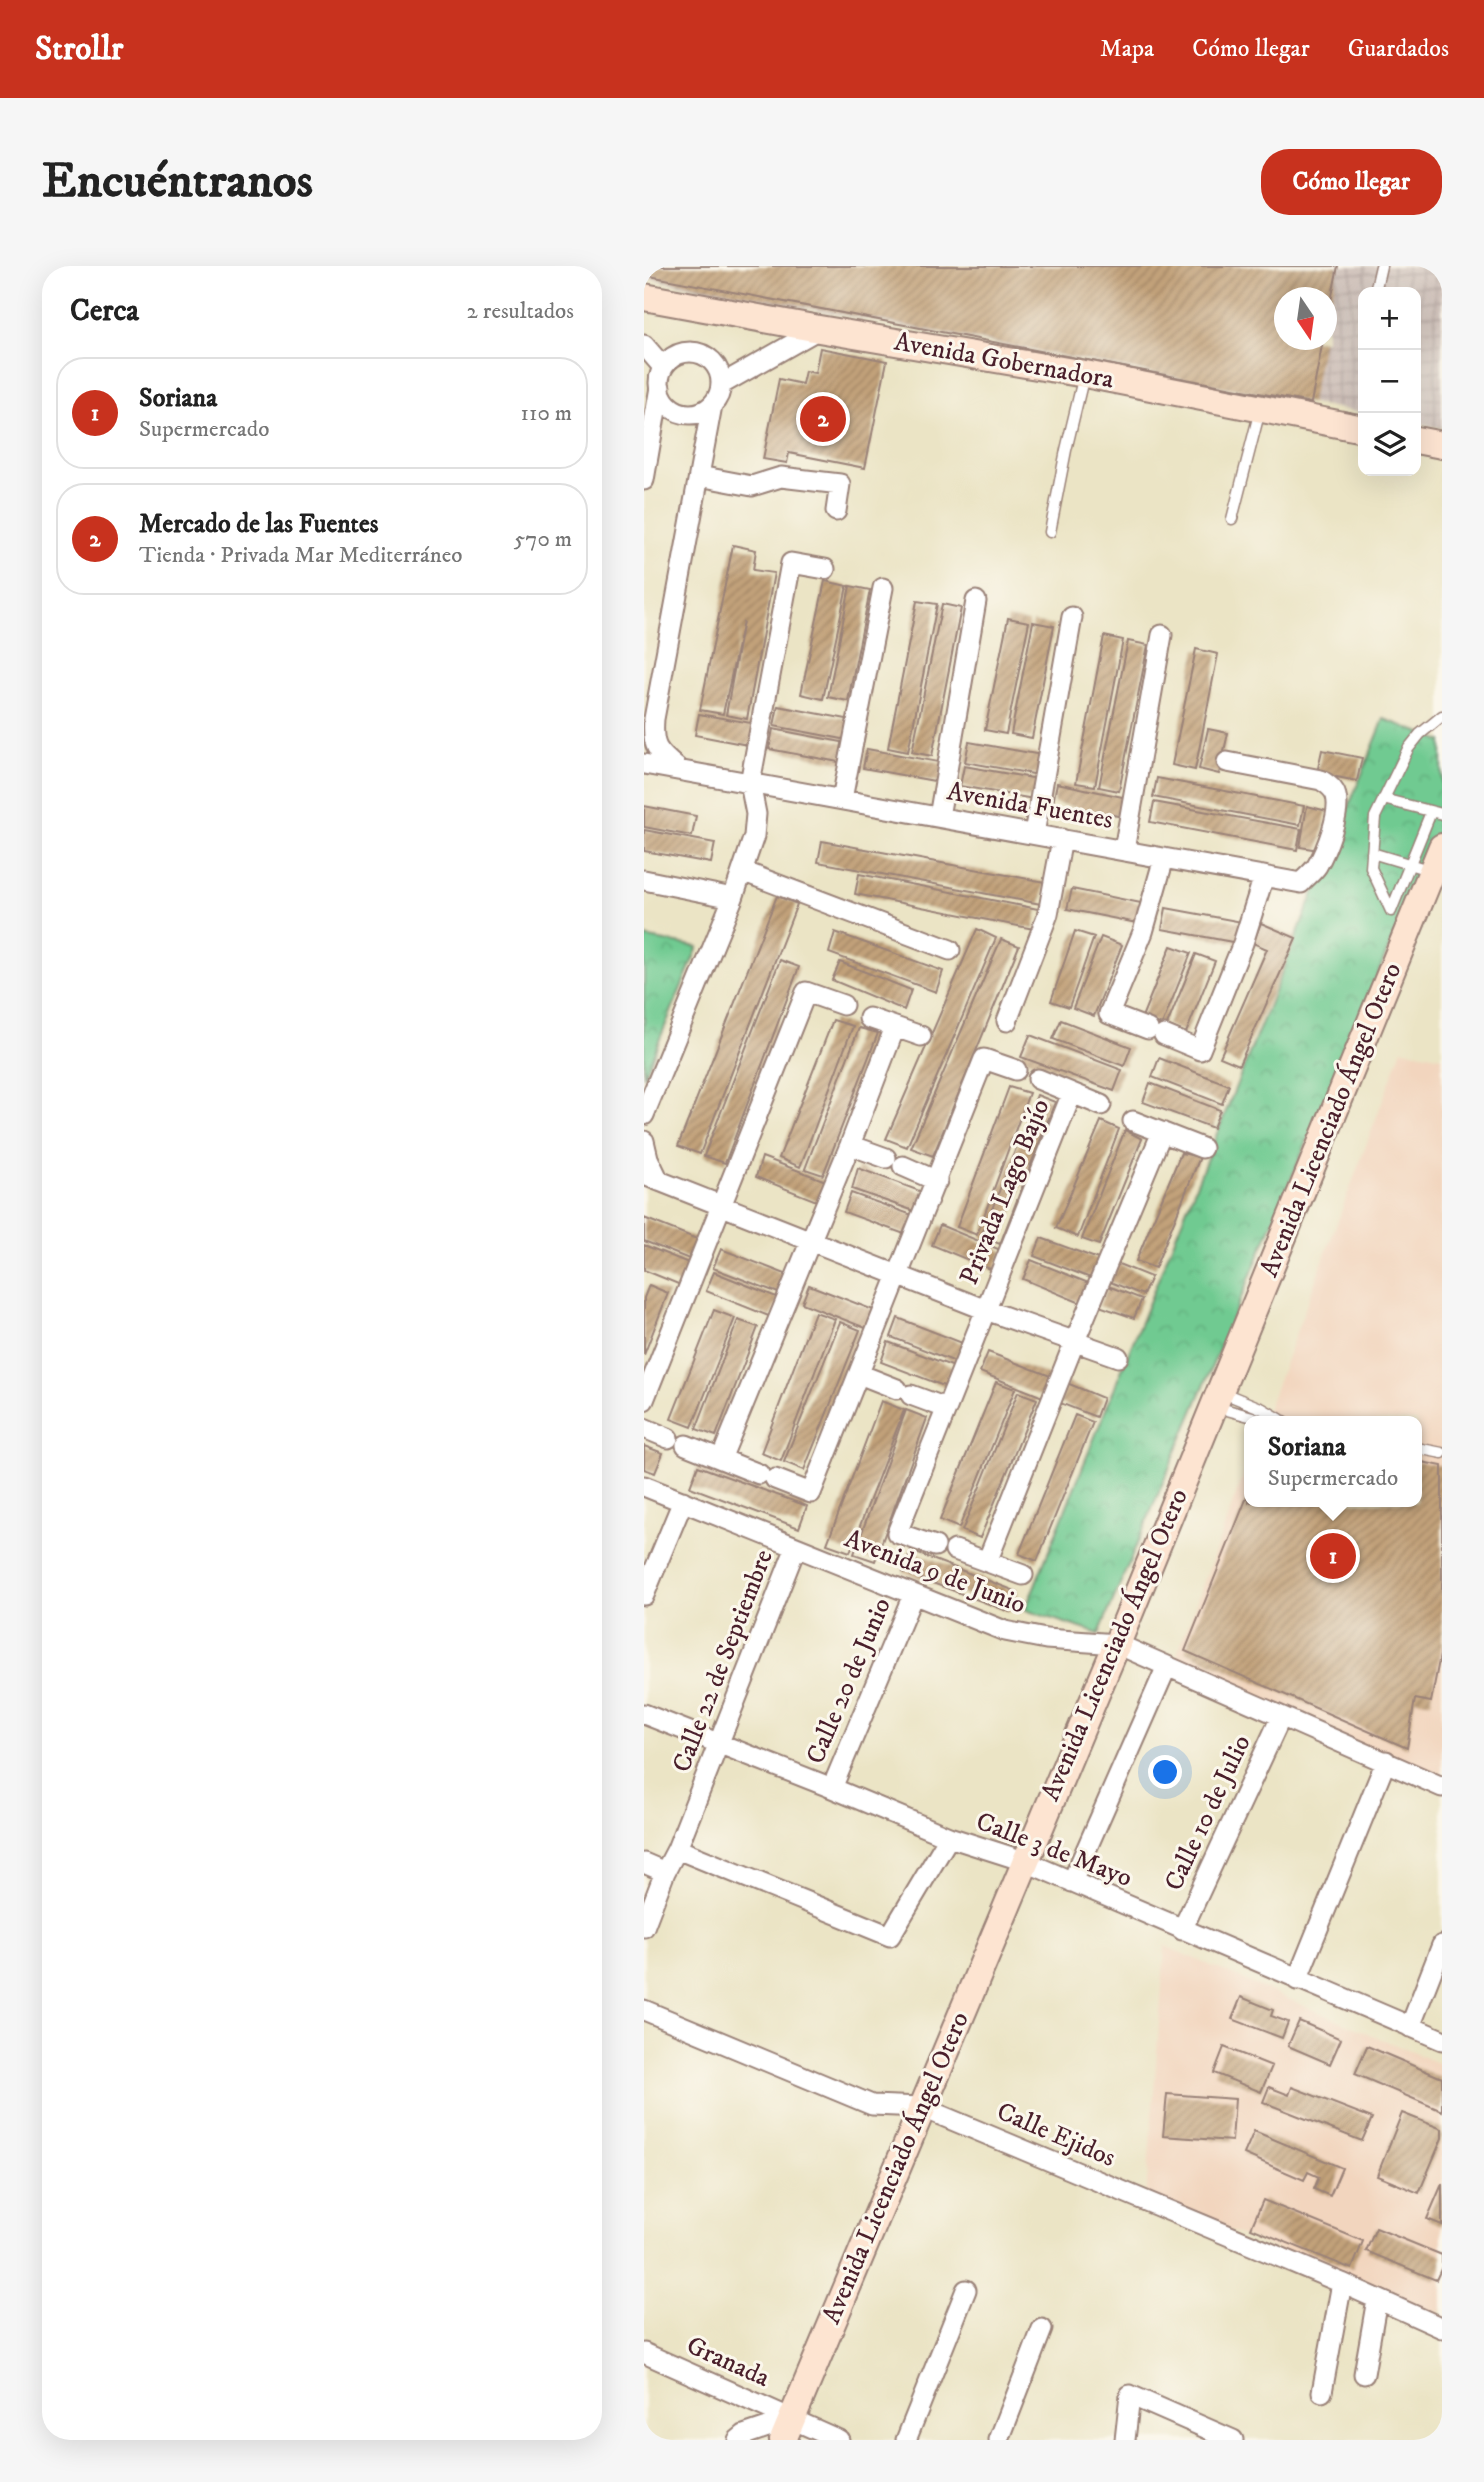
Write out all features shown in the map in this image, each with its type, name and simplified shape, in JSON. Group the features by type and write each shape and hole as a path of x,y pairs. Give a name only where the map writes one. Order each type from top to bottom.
{"main road":[{"name":"Avenida Gobernadora","path":"644,297 818,330 1084,374 1358,428"},
{"path":"1421,441 1442,445"},
{"name":"Avenida Licenciado Ángel Otero","path":"787,2430 1117,1644 1217,1399 1428,860"}],"street":[{"path":"722,384 818,330"},
{"path":"644,345 663,367"},
{"path":"644,480 663,367 679,354 699,353 716,365 722,384 712,405 651,700 653,738 659,754 680,771"},
{"path":"660,387 663,397 676,411 695,413 712,405"},
{"path":"699,475 752,486 780,477 840,484 835,511"},
{"path":"644,1115 733,898 754,836 756,814 750,783 791,563 825,569"},
{"path":"842,799 883,588"},
{"path":"939,817 976,601"},
{"path":"1034,834 1072,617"},
{"path":"1124,850 1162,635"},
{"name":"Avenida Fuentes","path":"644,764 1301,883 1316,867 1331,836 1337,807 1336,796 1331,787 1321,780 1227,762"},
{"path":"1007,1021 1048,914 1062,839"},
{"path":"1164,858 1143,932 1109,1014 1200,1050 1242,943 1264,876"},
{"path":"742,871 950,950"},
{"path":"644,880 733,898"},
{"path":"644,1401 806,992 843,1005"},
{"path":"869,1018 921,1036"},
{"path":"721,1459 850,1145 895,1027"},
{"path":"644,1428 811,1493 984,1059 1016,1070"},
{"name":"Privada Lago Bajío","path":"1038,1079 1101,1105"},
{"name":"Privada Lago Bajío","path":"988,1562 897,1533 1072,1093"},
{"path":"1133,1121 1202,1148"},
{"path":"1023,1575 988,1562 1074,1343 1162,1132"},
{"path":"644,1141 652,1178 897,1276 1118,1357"},
{"path":"850,1145 937,1181"},
{"path":"859,1374 946,1408"},
{"name":"Avenida 9 de Junio","path":"644,1486 1005,1631 1046,1639 1117,1644 1442,1787"},
{"path":"644,1595 683,1501"},
{"name":"Calle 22 de Septiembre","path":"644,1927 796,1547"},
{"name":"Calle 20 de Junio","path":"832,1788 913,1595"},
{"path":"1072,1882 1167,1666"},
{"name":"Calle 3 de Mayo","path":"644,1714 948,1837 1024,1861 1442,2040"},
{"name":"Calle 10 de Julio","path":"1182,1930 1281,1717"},
{"path":"1297,1980 1386,1761"},
{"path":"677,1849 890,1936 948,1837"},
{"path":"644,1863 665,1872"},
{"path":"1410,2027 1442,1945"},
{"name":"Calle Ejidos","path":"644,2010 872,2105 921,2107 1342,2283 1442,2328"},
{"path":"1322,2392 1342,2283"},
{"path":"906,2440 966,2290"},
{"path":"1364,2374 1377,2299"},
{"path":"999,2440 1042,2329"},
{"name":"Granada","path":"644,2353 787,2430 839,2440"},
{"path":"1125,2440 1130,2395 1233,2440"},
{"path":"738,2440 744,2435 787,2430"}],"lane":[{"path":"1376,287 1381,266"},
{"path":"1050,532 1084,374"},
{"path":"1232,519 1261,409"},
{"path":"1383,799 1436,813 1428,860 1391,911 1371,867 1375,817 1383,799 1408,749 1420,734 1442,716"},
{"path":"1373,853 1428,860"},
{"path":"1217,1399 1254,1416"},
{"path":"1217,1399 1264,1409 1276,1416"},
{"path":"1422,1449 1442,1453"}],"shaded area":[{"path":"644,266 1442,266 1442,428 1421,424 1421,287 1358,287 1358,412 644,278"},
{"path":"1402,1049 1442,1057 1442,1784 1173,1665 1244,1473 1244,1507 1422,1507 1422,1416 1265,1416"},
{"path":"1165,1946 1442,2065 1442,2307 1439,2314 1146,2197"}],"green space":[{"path":"1384,719 1442,741 1442,822 1099,1634 1025,1610"},
{"path":"644,937 698,947 644,1077"}],"building":[{"path":"644,266 1338,266 1334,287 1274,287 1274,350 1321,350 1311,403 644,275"},
{"path":"820,348 887,361 865,468 789,453 787,463 763,459 779,379 802,384 805,371 815,373"},
{"path":"733,545 756,550 753,570 774,573 747,719 726,715 743,621 723,714 700,710"},
{"path":"825,581 847,586 823,699 801,694"},
{"path":"850,586 870,590 848,701 828,697"},
{"path":"917,601 937,604 908,752 888,748"},
{"path":"942,604 961,608 932,756 912,752"},
{"path":"1008,618 1029,622 1006,734 985,730"},
{"path":"1033,622 1054,626 1032,738 1011,734"},
{"path":"1104,636 1123,640 1095,786 1076,783"},
{"path":"1128,641 1148,645 1119,791 1099,787"},
{"path":"1196,649 1218,654 1195,770 1172,765"},
{"path":"778,706 852,720 848,740 774,726"},
{"path":"699,714 757,724 753,746 695,735"},
{"path":"773,729 847,743 844,763 769,749"},
{"path":"1208,729 1228,733 1219,774 1199,769"},
{"path":"969,742 1042,755 1039,775 965,762"},
{"path":"867,749 944,763 940,782 863,768"},
{"path":"1322,750 1362,758 1357,781 1317,773"},
{"path":"964,766 1038,779 1034,799 960,786"},
{"path":"1157,778 1304,806 1300,825 1153,797"},
{"path":"1057,783 1127,798 1123,817 1053,803"},
{"path":"1154,802 1301,829 1297,850 1150,822"},
{"path":"644,806 696,816 692,836 644,827"},
{"path":"1307,806 1327,811 1319,850 1300,847"},
{"path":"644,830 715,843 711,863 644,851"},
{"path":"822,841 1045,882 1041,904 818,862"},
{"path":"859,874 1038,909 1034,929 855,894"},
{"path":"1072,889 1141,903 1137,923 1067,909"},
{"path":"777,896 797,904 700,1154 678,1146"},
{"path":"1166,908 1242,922 1238,943 1162,929"},
{"path":"1261,923 1296,938 1239,1065 1220,1057 1267,949 1253,943"},
{"path":"977,929 996,938 907,1147 886,1139"},
{"path":"1075,931 1094,937 1069,1007 1051,1001"},
{"path":"835,932 943,971 936,992 829,953"},
{"path":"1101,937 1122,945 1094,1016 1073,1008"},
{"path":"1001,939 1019,946 933,1156 911,1148"},
{"path":"1171,946 1191,953 1162,1025 1142,1017"},
{"path":"1196,954 1215,961 1186,1033 1167,1025"},
{"path":"780,960 799,967 725,1163 704,1156"},
{"path":"840,962 911,990 904,1010 832,980"},
{"path":"833,1020 853,1026 800,1167 779,1158"},
{"path":"1061,1020 1131,1047 1124,1066 1053,1039"},
{"path":"859,1028 878,1033 823,1175 805,1169"},
{"path":"1030,1035 1122,1070 1114,1091 1021,1057"},
{"path":"1159,1058 1229,1085 1222,1104 1152,1077"},
{"path":"1150,1083 1220,1110 1213,1128 1143,1102"},
{"path":"1009,1087 1029,1093 977,1235 957,1227"},
{"path":"1037,1095 1055,1102 1000,1244 981,1237"},
{"path":"1101,1121 1119,1129 1078,1237 1056,1228"},
{"path":"1125,1130 1142,1139 1099,1245 1082,1239"},
{"path":"1181,1153 1200,1157 1155,1268 1136,1261"},
{"path":"762,1157 826,1181 819,1202 756,1177"},
{"path":"858,1168 925,1193 917,1212 852,1189"},
{"path":"851,1193 915,1216 907,1235 844,1212"},
{"path":"644,1218 702,1241 694,1261 644,1241"},
{"path":"940,1225 1003,1251 995,1271 932,1245"},
{"path":"1041,1238 1101,1260 1093,1279 1034,1256"},
{"path":"644,1245 691,1264 683,1286 644,1270"},
{"path":"721,1249 788,1275 781,1294 713,1268"},
{"path":"1031,1260 1091,1284 1083,1304 1023,1279"},
{"path":"1116,1263 1151,1277 1143,1295 1110,1282"},
{"path":"714,1272 779,1298 771,1317 706,1291"},
{"path":"649,1285 668,1293 644,1355 644,1298"},
{"path":"809,1285 876,1311 868,1329 802,1303"},
{"path":"1108,1286 1142,1299 1134,1318 1099,1306"},
{"path":"714,1310 735,1318 692,1427 671,1419"},
{"path":"815,1312 835,1319 781,1461 761,1453"},
{"path":"898,1318 965,1344 958,1363 891,1337"},
{"path":"738,1320 758,1327 716,1436 696,1429"},
{"path":"840,1322 860,1330 804,1470 784,1462"},
{"path":"888,1342 957,1368 949,1388 881,1362"},
{"path":"988,1352 1053,1377 1045,1398 980,1372"},
{"path":"996,1382 1015,1389 959,1528 940,1520"},
{"path":"1067,1383 1103,1398 1096,1417 1060,1403"},
{"path":"1018,1392 1037,1399 980,1538 962,1531"},
{"path":"881,1401 904,1410 850,1552 827,1544"},
{"path":"906,1410 927,1418 875,1561 854,1554"},
{"path":"1075,1415 1093,1422 1037,1561 1019,1554"},
{"path":"644,1446 663,1453 655,1473 644,1469"},
{"path":"1422,1462 1442,1466 1442,1645 1431,1702 1415,1699 1407,1748 1185,1651 1244,1504 1244,1507 1422,1507"},
{"path":"698,1466 807,1506 799,1528 690,1487"},
{"path":"911,1551 1018,1592 1010,1612 903,1572"},
{"path":"1241,1997 1273,2010 1271,2016 1288,2022 1282,2038 1232,2019"},
{"path":"1299,2021 1341,2039 1330,2064 1288,2046"},
{"path":"1367,2046 1442,2078 1442,2111 1355,2074"},
{"path":"1224,2047 1272,2066 1261,2092 1214,2073"},
{"path":"1269,2087 1289,2095 1292,2087 1372,2118 1362,2141 1263,2102"},
{"path":"1167,2094 1235,2099 1232,2141 1163,2136"},
{"path":"1402,2113 1442,2129 1442,2138 1419,2193 1377,2176"},
{"path":"1254,2131 1342,2168 1330,2196 1314,2189 1319,2177 1308,2172 1304,2180 1244,2154"},
{"path":"1442,2184 1442,2225 1427,2219"},
{"path":"1263,2200 1363,2241 1352,2269 1251,2228"},
{"path":"1376,2228 1442,2255 1442,2267 1436,2280 1366,2251"}],"place":[{"name":"Mercado de las Fuentes","path":"823,419"},
{"name":"Soriana","path":"1333,1556"}]}
